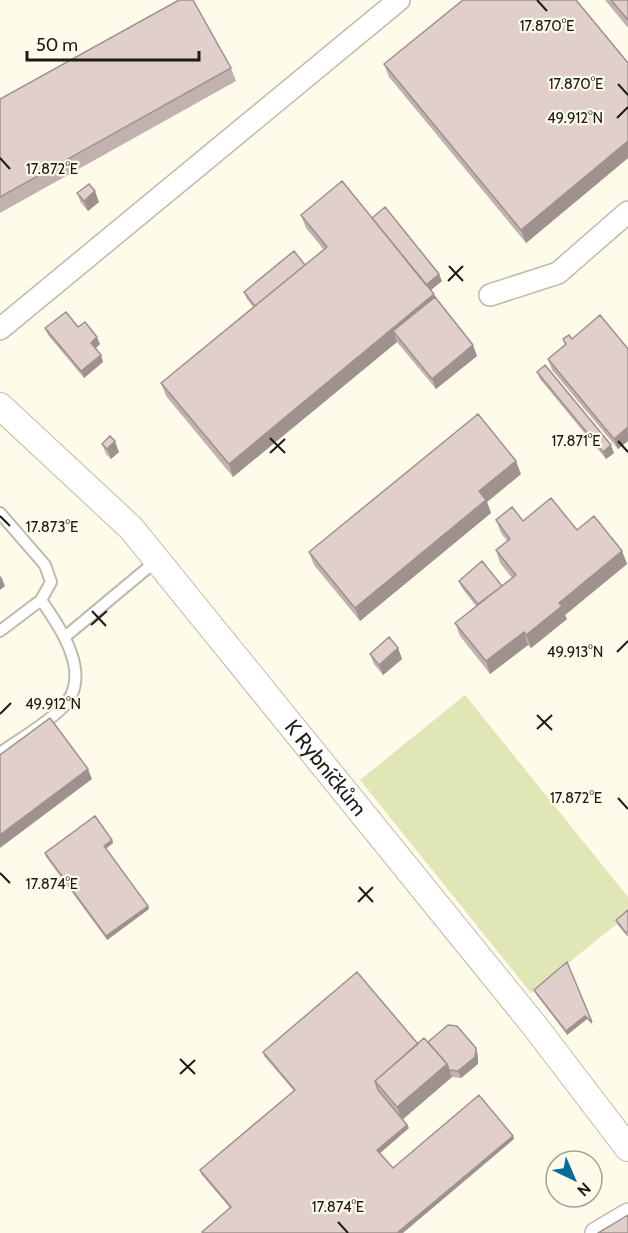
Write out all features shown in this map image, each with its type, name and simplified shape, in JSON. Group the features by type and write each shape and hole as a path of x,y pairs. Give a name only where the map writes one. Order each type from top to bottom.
{"street":[{"path":"0,329 399,0"},
{"path":"490,295 558,273 627,214"},
{"name":"K Rybníčkům","path":"0,406 130,528 534,1025 628,1148"},
{"path":"596,1233 628,1214"}],"lane":[{"path":"0,513 45,565 51,582 41,600 0,631"},
{"path":"66,636 156,561"},
{"path":"0,753 63,708 75,687 74,661 66,636 41,600"}],"green space":[{"path":"465,695 628,897 628,915 531,993 360,780"}],"building":[{"path":"179,0 193,0 231,68 0,197 0,99"},
{"path":"463,0 576,0 628,63 628,141 521,230 384,64"},
{"path":"611,0 628,0 628,20"},
{"path":"342,181 434,294 229,464 161,383 327,247 301,215"},
{"path":"89,184 95,191 84,201 77,193"},
{"path":"385,207 439,274 426,285 372,218"},
{"path":"294,251 305,265 255,306 244,292"},
{"path":"435,297 473,345 432,379 393,331"},
{"path":"66,312 78,327 85,322 97,337 91,343 101,355 81,371 45,328"},
{"path":"600,315 628,349 628,427 614,439 548,359 566,344 563,339 569,335 572,339"},
{"path":"545,365 611,445 603,452 537,372"},
{"path":"478,414 516,461 479,491 486,500 355,608 309,552"},
{"path":"110,436 115,441 107,449 102,444"},
{"path":"551,498 577,530 594,516 622,551 559,603 562,606 526,635 524,632 486,661 455,623 516,575 496,550 510,539 496,520 512,507 523,521"},
{"path":"482,561 502,586 478,604 459,581"},
{"path":"389,637 398,648 379,665 370,654"},
{"path":"50,718 88,769 0,835 0,755"},
{"path":"95,816 112,840 104,846 148,906 106,936 45,853"},
{"path":"628,910 628,931 626,933 616,920"},
{"path":"567,962 592,1022 585,1016 566,1031 534,990"},
{"path":"357,972 418,1044 375,1081 378,1090 407,1125 377,1150 393,1168 479,1095 513,1136 397,1233 203,1233 231,1207 200,1170 295,1090 263,1052"},
{"path":"448,1025 457,1026 476,1048 475,1057 458,1071 449,1070 447,1064 428,1042"},
{"path":"424,1038 447,1064 397,1107 375,1081"},
{"path":"628,1215 628,1233 598,1233"}]}
